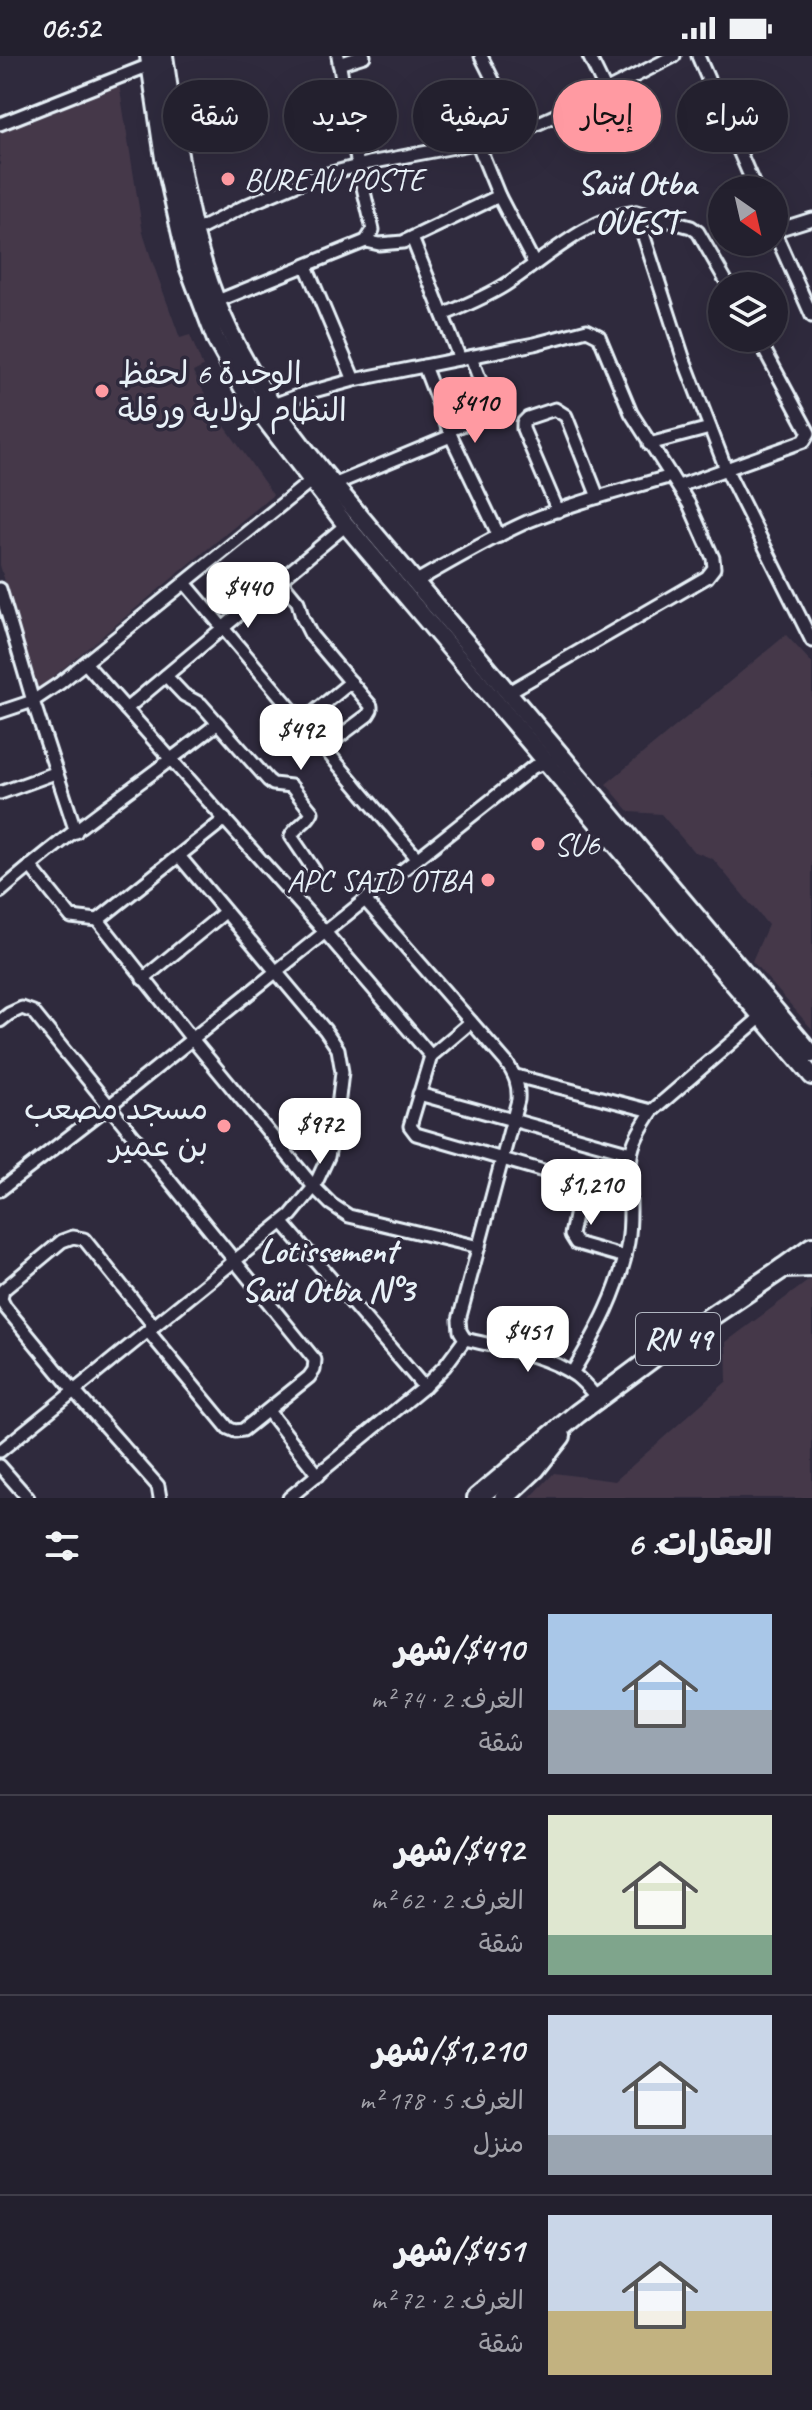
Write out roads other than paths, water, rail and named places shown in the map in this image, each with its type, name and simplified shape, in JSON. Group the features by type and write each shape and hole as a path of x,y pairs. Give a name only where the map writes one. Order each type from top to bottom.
{"highway":[{"name":"RN 49","path":"477,1498 577,1414 682,1336 812,1247"},
{"path":"783,1268 812,1267"},
{"name":"RN 49","path":"504,1498 535,1469 577,1414"}],"main road":[{"path":"154,59 180,155 188,234 210,305 216,340 248,397 346,525 546,757 812,1054"},
{"path":"210,305 273,405 333,485 507,693 546,757 812,1076"}],"street":[{"path":"210,305 366,241 371,236 373,230 339,60 364,56"},
{"path":"481,56 493,80"},
{"path":"589,56 601,80"},
{"path":"627,80 674,56"},
{"path":"698,56 750,176"},
{"path":"0,124 154,59"},
{"path":"188,234 285,187 358,166 427,152"},
{"path":"481,152 499,196 534,263"},
{"path":"366,241 392,244 412,238 499,196"},
{"path":"443,315 505,285 534,263 595,226 628,213 636,212 691,227 698,232 721,272"},
{"path":"636,212 683,357 726,469 812,641"},
{"path":"788,227 812,219"},
{"path":"333,485 492,412 443,315 412,238"},
{"path":"785,256 812,316"},
{"path":"306,266 354,380"},
{"path":"273,405 354,380 534,344 587,330 594,332 604,344 631,413 675,481 713,558 714,568 707,577 507,693"},
{"path":"415,582 530,521 598,497 726,469 804,441 809,433 766,352"},
{"path":"424,366 450,433 499,536"},
{"path":"558,511 523,429 523,423 528,418 555,409 566,416 598,497"},
{"path":"649,444 710,428"},
{"path":"0,712 33,701 86,664 312,480"},
{"path":"126,709 346,525"},
{"path":"280,580 298,602 311,635 371,706 368,715 324,748"},
{"path":"185,583 417,858"},
{"path":"0,589 55,773 76,832"},
{"path":"86,664 431,1056"},
{"path":"166,676 184,695 201,704 268,780 273,784 291,786 312,812 291,836 314,870 313,874 291,894"},
{"path":"302,722 351,682"},
{"path":"0,892 218,723"},
{"path":"0,1190 546,757"},
{"path":"0,793 55,773"},
{"path":"30,866 71,917 98,920 225,819"},
{"path":"0,1451 283,1223 306,1199 328,1157 342,1072 338,1049 179,856"},
{"path":"365,900 516,1076 519,1086 513,1121 459,1320 460,1331 465,1339 551,1363 572,1373 598,1399"},
{"path":"143,979 225,912"},
{"path":"98,920 192,1039 331,1204 349,1216 479,1247"},
{"path":"0,1021 22,1008 33,1012 315,1360 309,1377 243,1430 235,1431 228,1428 84,1239 73,1237 62,1241 3,1290 1,1299 5,1307 158,1486 160,1498"},
{"path":"572,1373 602,1319 620,1278 629,1240 631,1153 640,1131 652,1111 761,1017"},
{"path":"471,1022 431,1056 410,1126 416,1134 630,1196"},
{"path":"516,1076 652,1111"},
{"path":"419,1094 631,1153"},
{"path":"582,1182 572,1240 625,1257"},
{"path":"283,1223 424,1387"},
{"path":"289,1498 424,1387 465,1339"},
{"path":"268,1411 318,1475"},
{"path":"0,1466 28,1498"}],"place":[{"name":"BUREAU POSTE","path":"228,179"},
{"name":"الوحدة 6 لحفظ النظام لولاية ورقلة","path":"102,391"},
{"name":"SU6","path":"538,844"},
{"name":"APC SAID OTBA","path":"488,880"},
{"name":"مسجد مصعب بن عمير","path":"224,1126"}],"district":[{"name":"Saïd Otba OUEST","path":"637,202"},
{"name":"Lotissement Saïd Otba N°3","path":"328,1270"}]}
